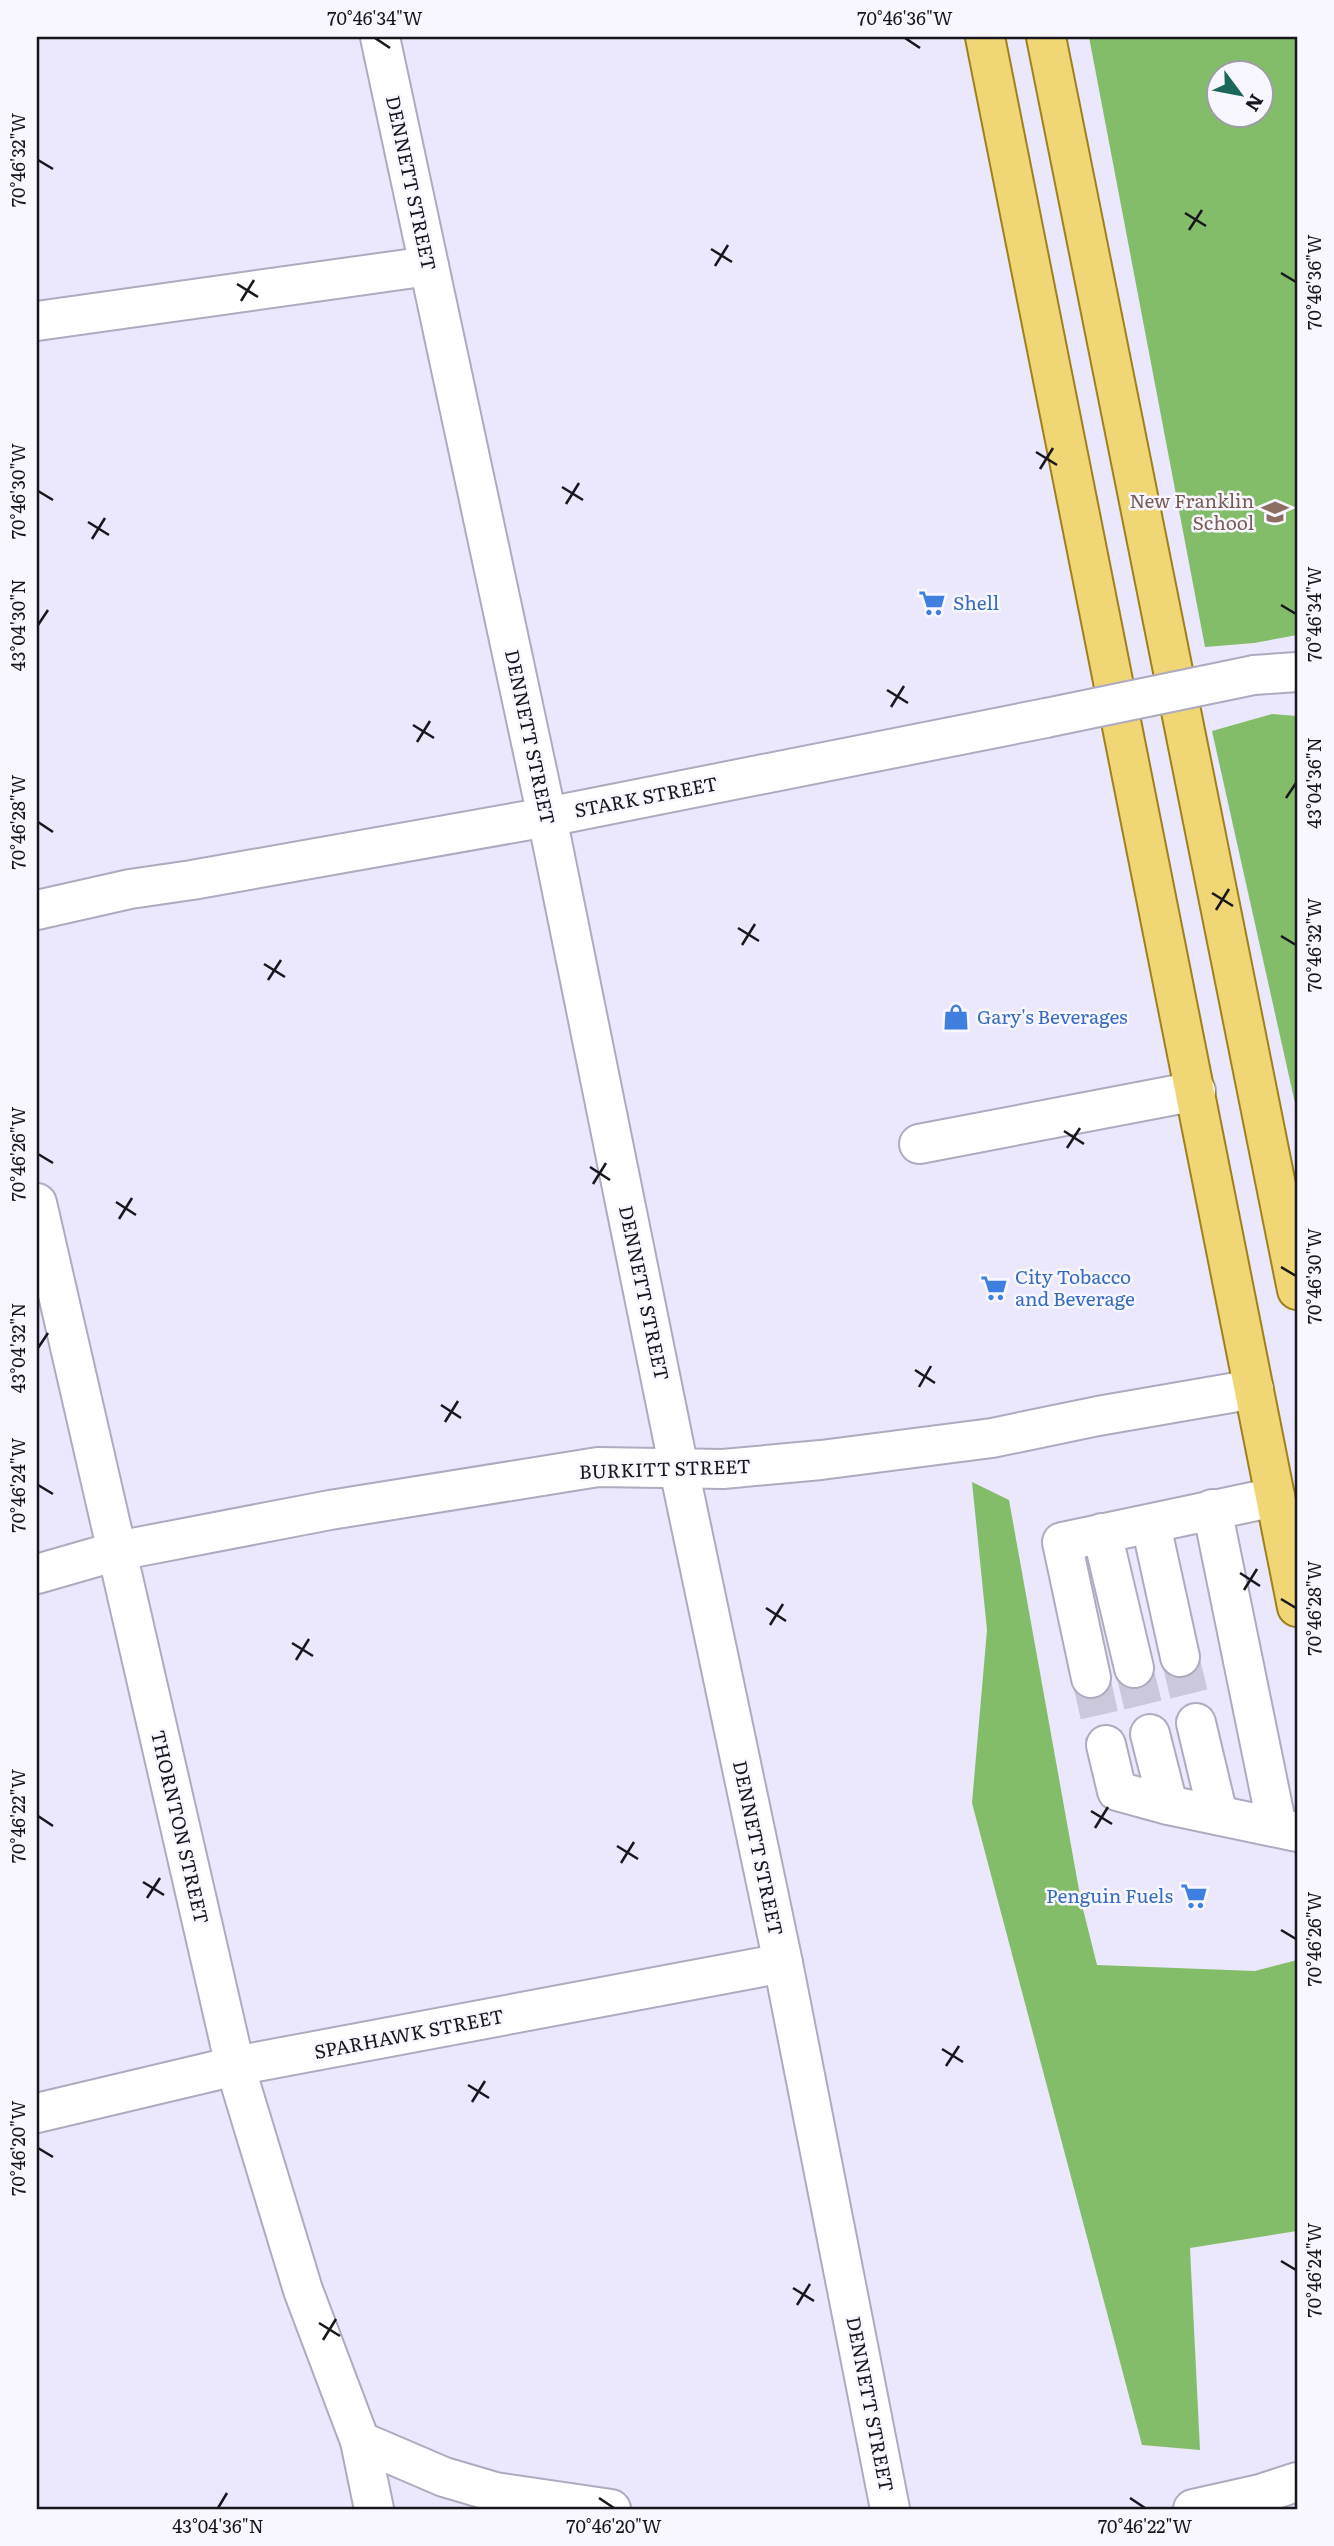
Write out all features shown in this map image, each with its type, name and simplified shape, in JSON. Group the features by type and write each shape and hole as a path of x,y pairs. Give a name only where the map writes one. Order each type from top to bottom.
{"main road":[{"path":"985,37 1297,1608"},
{"path":"1046,37 1297,1290"}],"street":[{"name":"DENNETT STREET","path":"380,37 547,817 679,1469 783,1963 890,2509"},
{"path":"37,321 429,266"},
{"name":"STARK STREET","path":"37,910 130,889 547,817 1254,675 1297,672"},
{"path":"919,1143 1196,1091"},
{"name":"THORNTON STREET","path":"37,1203 235,2066 303,2290 360,2441 374,2509"},
{"name":"BURKITT STREET","path":"37,1574 117,1552 330,1510 598,1467 723,1469 821,1460 992,1438 1098,1416 1254,1389"},
{"path":"1091,1678 1062,1542 1275,1497"},
{"path":"1106,1745 1117,1791 1168,1805 1287,1830 1212,1509"},
{"path":"1151,1525 1180,1657"},
{"path":"1102,1533 1133,1668"},
{"path":"1196,1723 1218,1815"},
{"path":"1150,1734 1168,1805"},
{"name":"SPARHAWK STREET","path":"37,2113 235,2066 783,1963"},
{"path":"360,2441 444,2477 495,2492 611,2509"},
{"path":"1193,2509 1260,2494 1297,2482"}],"green space":[{"path":"1089,37 1297,37 1297,635 1254,643 1205,647"},
{"path":"1272,714 1297,716 1297,1112 1212,731"},
{"path":"972,1482 1009,1500 1081,1901 1097,1965 1255,1971 1297,1960 1297,2231 1190,2248 1200,2450 1142,2445 972,1803 987,1630"}],"tunnel":[{"path":"1180,1657 1196,1723"},
{"path":"1134,1668 1150,1734"},
{"path":"1091,1678 1106,1745"}],"place":[{"name":"New Franklin School","path":"1275,512"},
{"name":"Shell","path":"932,603"},
{"name":"Gary's Beverages","path":"956,1017"},
{"name":"City Tobacco and Beverage","path":"994,1288"},
{"name":"Penguin Fuels","path":"1194,1896"}]}
